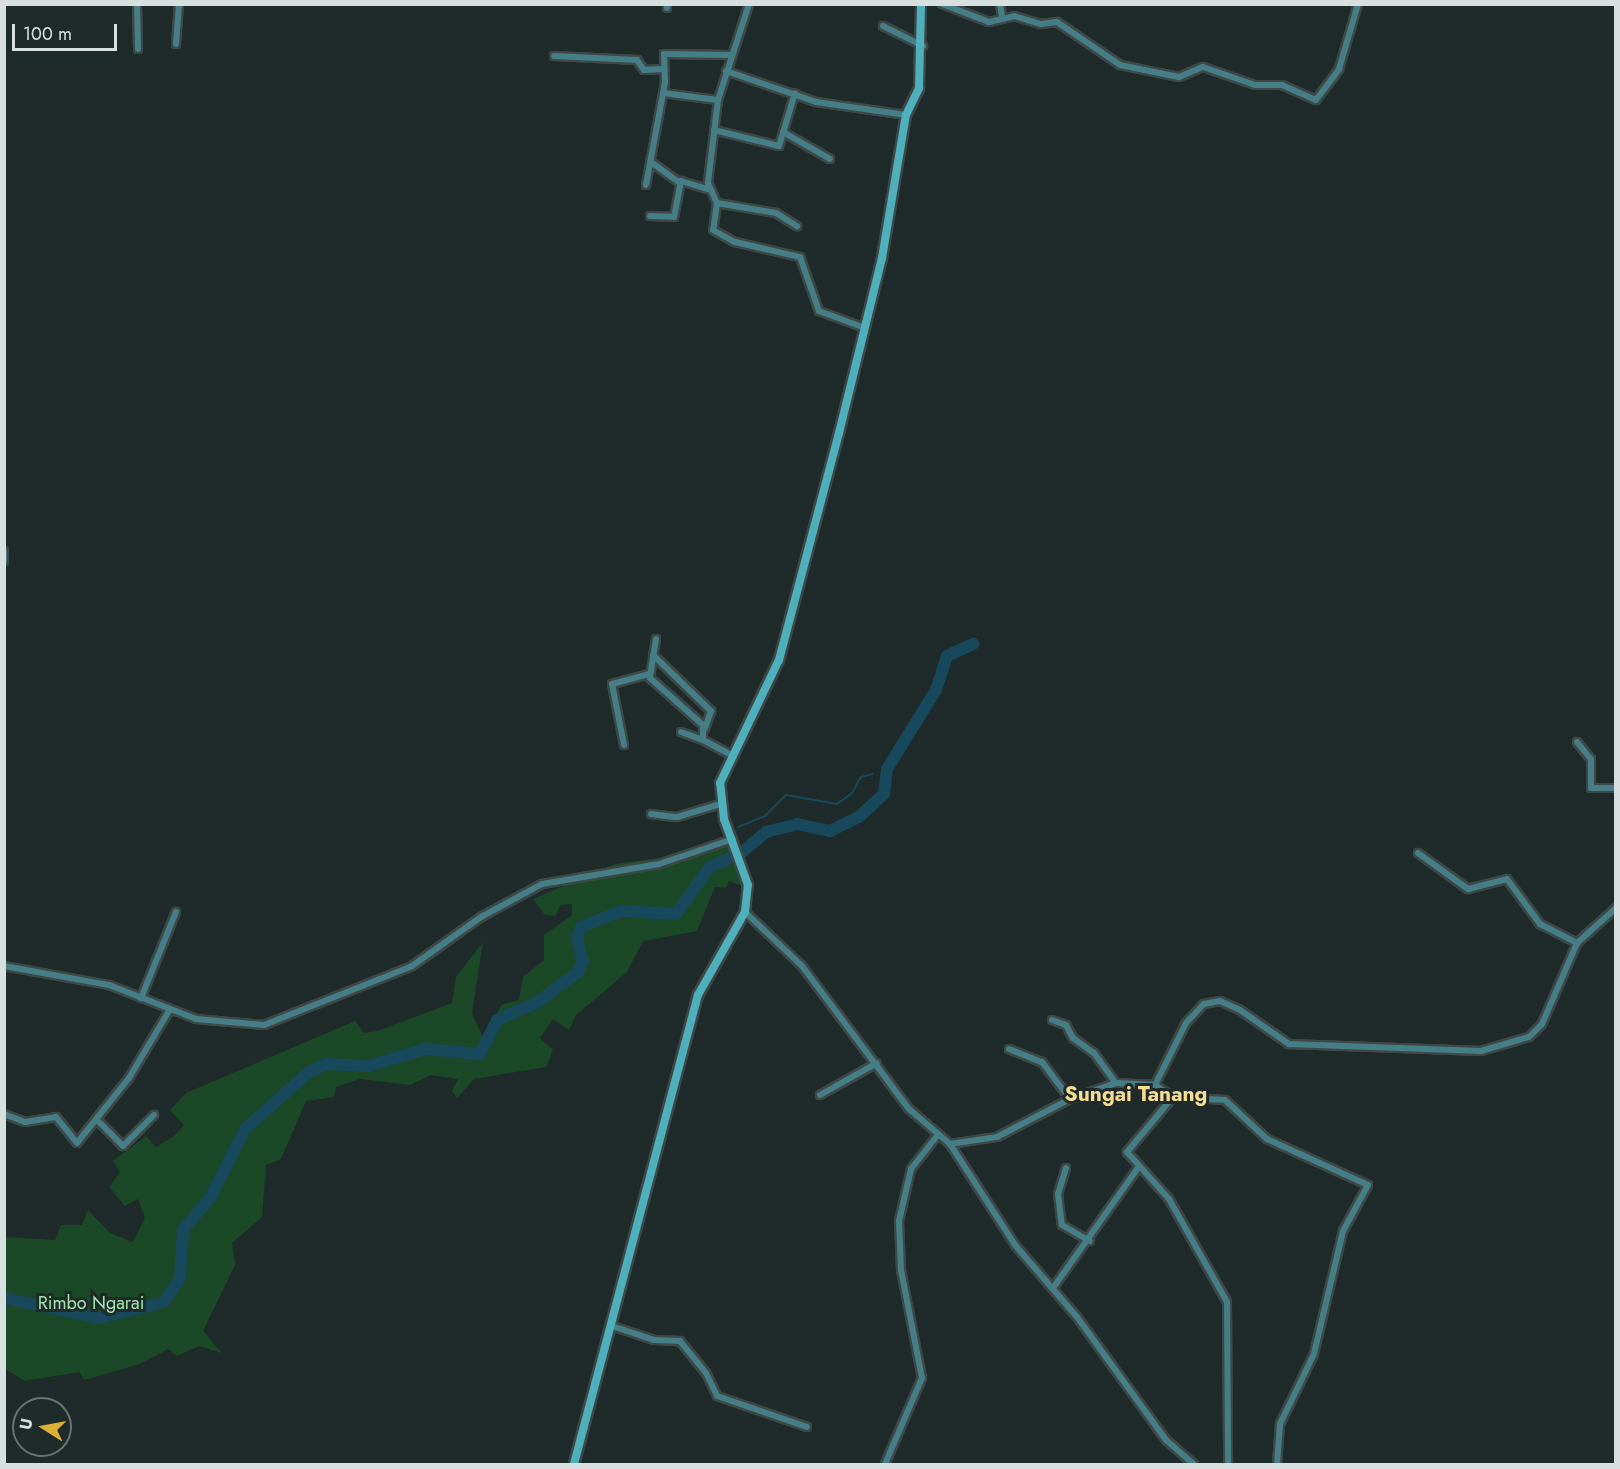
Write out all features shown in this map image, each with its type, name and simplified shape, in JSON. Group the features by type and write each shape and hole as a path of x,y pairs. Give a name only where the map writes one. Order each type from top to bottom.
{"main road":[{"path":"574,1464 612,1326 661,1119 698,994 745,912 746,880 721,804 720,783 731,754 758,712 778,660 865,328 906,115 919,88 923,46 921,4"}],"street":[{"path":"137,4 138,49"},
{"path":"176,44 179,4"},
{"path":"749,4 730,55 718,100 708,189 717,202 713,230 735,242 800,258 819,311 865,328"},
{"path":"942,4 989,22 1002,17 1063,25 1120,65 1179,77 1203,67 1255,85 1282,85 1316,100 1340,66 1358,4"},
{"path":"969,4 970,14"},
{"path":"1000,4 1002,17"},
{"path":"883,26 923,46"},
{"path":"646,185 663,93 662,69 669,50 730,55"},
{"path":"554,56 643,67 651,70 662,69"},
{"path":"726,71 816,102 906,115"},
{"path":"663,93 718,100"},
{"path":"714,130 776,146 783,132 795,93"},
{"path":"783,132 830,159"},
{"path":"651,162 680,183 708,189"},
{"path":"650,216 674,217 680,183"},
{"path":"717,202 776,213 797,226"},
{"path":"4,551 4,561"},
{"path":"649,674 656,639"},
{"path":"653,655 711,711 703,740"},
{"path":"649,674 705,728"},
{"path":"624,745 612,684 649,674"},
{"path":"681,732 731,754"},
{"path":"1577,742 1592,759 1591,788 1616,788"},
{"path":"651,814 677,817 721,804"},
{"path":"4,966 109,985 169,1011 221,1024 264,1025 412,966 481,917 542,884 659,864 734,839"},
{"path":"1418,853 1468,889 1507,879 1540,924 1577,943"},
{"path":"1155,1085 1195,1011 1220,1001 1289,1044 1481,1051 1529,1037 1542,1024 1577,943 1615,908"},
{"path":"141,998 176,912"},
{"path":"745,912 802,966 877,1063 909,1109 937,1136 950,1144 1015,1245 1053,1288 1166,1440 1194,1464"},
{"path":"4,1114 26,1122 56,1117 75,1144 97,1120 169,1011"},
{"path":"1052,1020 1066,1025 1073,1038 1094,1053 1116,1083"},
{"path":"1009,1048 1042,1062 1070,1099"},
{"path":"820,1095 877,1063"},
{"path":"950,1144 997,1137 1070,1099 1116,1083 1155,1085 1173,1097 1225,1100 1267,1139 1368,1185 1343,1231 1314,1354 1280,1424 1277,1464"},
{"path":"1173,1097 1128,1148 1138,1168 1169,1199 1227,1302 1228,1464"},
{"path":"97,1120 123,1146 154,1116"},
{"path":"885,1464 922,1378 901,1270 899,1221 911,1169 937,1136"},
{"path":"1066,1168 1059,1194 1062,1225 1090,1240"},
{"path":"1053,1288 1090,1240 1138,1168"},
{"path":"612,1326 654,1340 680,1341 706,1372 717,1396 807,1427"}],"green space":[{"name":"Rimbo Ngarai","path":"730,823 751,889 729,881 726,888 715,887 697,931 643,941 627,972 576,1015 569,1030 553,1019 540,1038 553,1050 546,1067 474,1079 457,1098 452,1091 458,1079 431,1075 410,1085 360,1079 336,1087 334,1097 306,1101 281,1159 266,1165 262,1217 232,1243 235,1265 203,1331 222,1353 199,1346 177,1356 168,1349 140,1364 84,1380 79,1372 25,1381 5,1369 4,1237 55,1240 61,1225 82,1225 88,1210 110,1233 133,1242 145,1218 138,1199 125,1206 109,1187 120,1172 113,1161 146,1136 156,1147 174,1136 184,1125 170,1110 186,1093 355,1021 364,1033 378,1031 452,1003 456,977 483,942 472,1013 485,1042 501,1005 519,1000 523,977 544,960 544,935 572,915 572,904 560,905 556,916 545,915 533,899 615,864 686,854 725,840"}],"waterway":[{"path":"4,1298 99,1318 164,1302 180,1278 183,1230 210,1198 245,1129 309,1072 326,1064 368,1066 425,1049 480,1054 497,1020 536,1003 578,972 583,961 577,938 581,927 621,911 676,914 710,867 741,853 766,832 797,824 830,831 859,817 884,794 887,769 936,690 947,656 973,644"},
{"path":"738,827 765,816 786,795 837,804 852,793 861,777 873,774"}],"district":[{"name":"Sungai Tanang","path":"1136,1094"}]}
